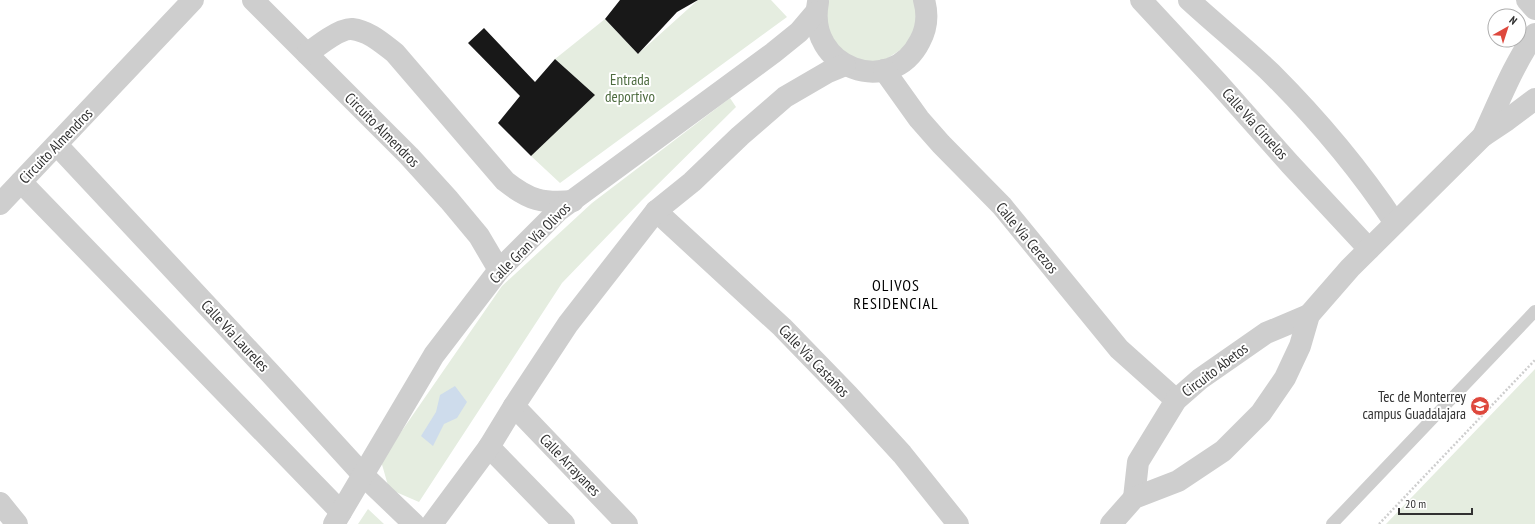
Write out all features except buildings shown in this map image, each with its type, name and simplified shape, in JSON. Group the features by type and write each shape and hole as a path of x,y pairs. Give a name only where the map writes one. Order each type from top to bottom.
{"street":[{"name":"Circuito Almendros","path":"0,204 193,0"},
{"name":"Circuito Almendros","path":"253,0 409,156 479,236 500,270"},
{"path":"818,6 817,24 820,37 826,48 835,58 845,65 857,70 870,72 898,66 909,57 918,46 924,34 925,10 941,0"},
{"name":"Calle Vía Ciruelos","path":"1140,0 1219,84 1369,249"},
{"path":"1189,0 1238,43 1282,85 1346,155 1375,192 1395,223"},
{"path":"1527,0 1535,9"},
{"name":"Calle Gran Vía Olivos","path":"338,518 434,355 500,270 558,211 773,53 799,32 818,6"},
{"path":"307,54 328,38 351,29 373,36 395,53 505,181 520,193 535,199 552,203 573,201"},
{"name":"Circuito Abetos","path":"1483,136 1508,82 1527,45 1535,34"},
{"path":"432,524 489,447 568,324 656,211 692,182 740,136 785,97 828,72 845,65"},
{"name":"Calle Vía Cerezos","path":"884,70 920,119 941,144 1002,206 1119,349 1176,400"},
{"name":"Circuito Abetos","path":"1111,524 1134,498 1178,482 1223,451 1261,413 1285,378 1300,346 1309,315 1350,268 1483,136 1535,99"},
{"name":"Calle Vía Laureles","path":"56,146 270,373 364,476 414,524"},
{"path":"21,182 338,518"},
{"name":"Calle Vía Castaños","path":"656,211 782,328 848,395 902,454 958,524"},
{"name":"Circuito Abetos","path":"1134,498 1138,462 1176,400 1200,379 1266,333 1309,315"},
{"name":"Calle Arrayanes","path":"514,406 627,524"},
{"path":"489,447 564,524"},
{"path":"0,503 17,524"}],"lane":[{"path":"1332,524 1535,311"}],"path":[{"path":"1379,524 1535,360"}],"green space":[{"name":"Entrada deportivo","path":"698,0 771,0 787,17 560,183 531,156 594,95 555,59 605,19 638,54"},
{"path":"828,0 916,0 919,17 908,45 883,61 868,62 853,57 840,49 831,36 826,21"},
{"path":"730,98 736,107 642,200 562,283 419,502 389,489 381,461 502,286 592,203"},
{"path":"1535,369 1535,524 1386,524"},
{"path":"368,509 384,524 358,524"}],"water":[{"path":"455,386 467,402 457,418 444,424 433,446 421,436 436,412 440,395"}],"place":[{"name":"Tec de Monterrey campus Guadalajara","path":"1480,406"}],"district":[{"name":"OLIVOS RESIDENCIAL","path":"896,294"}]}
